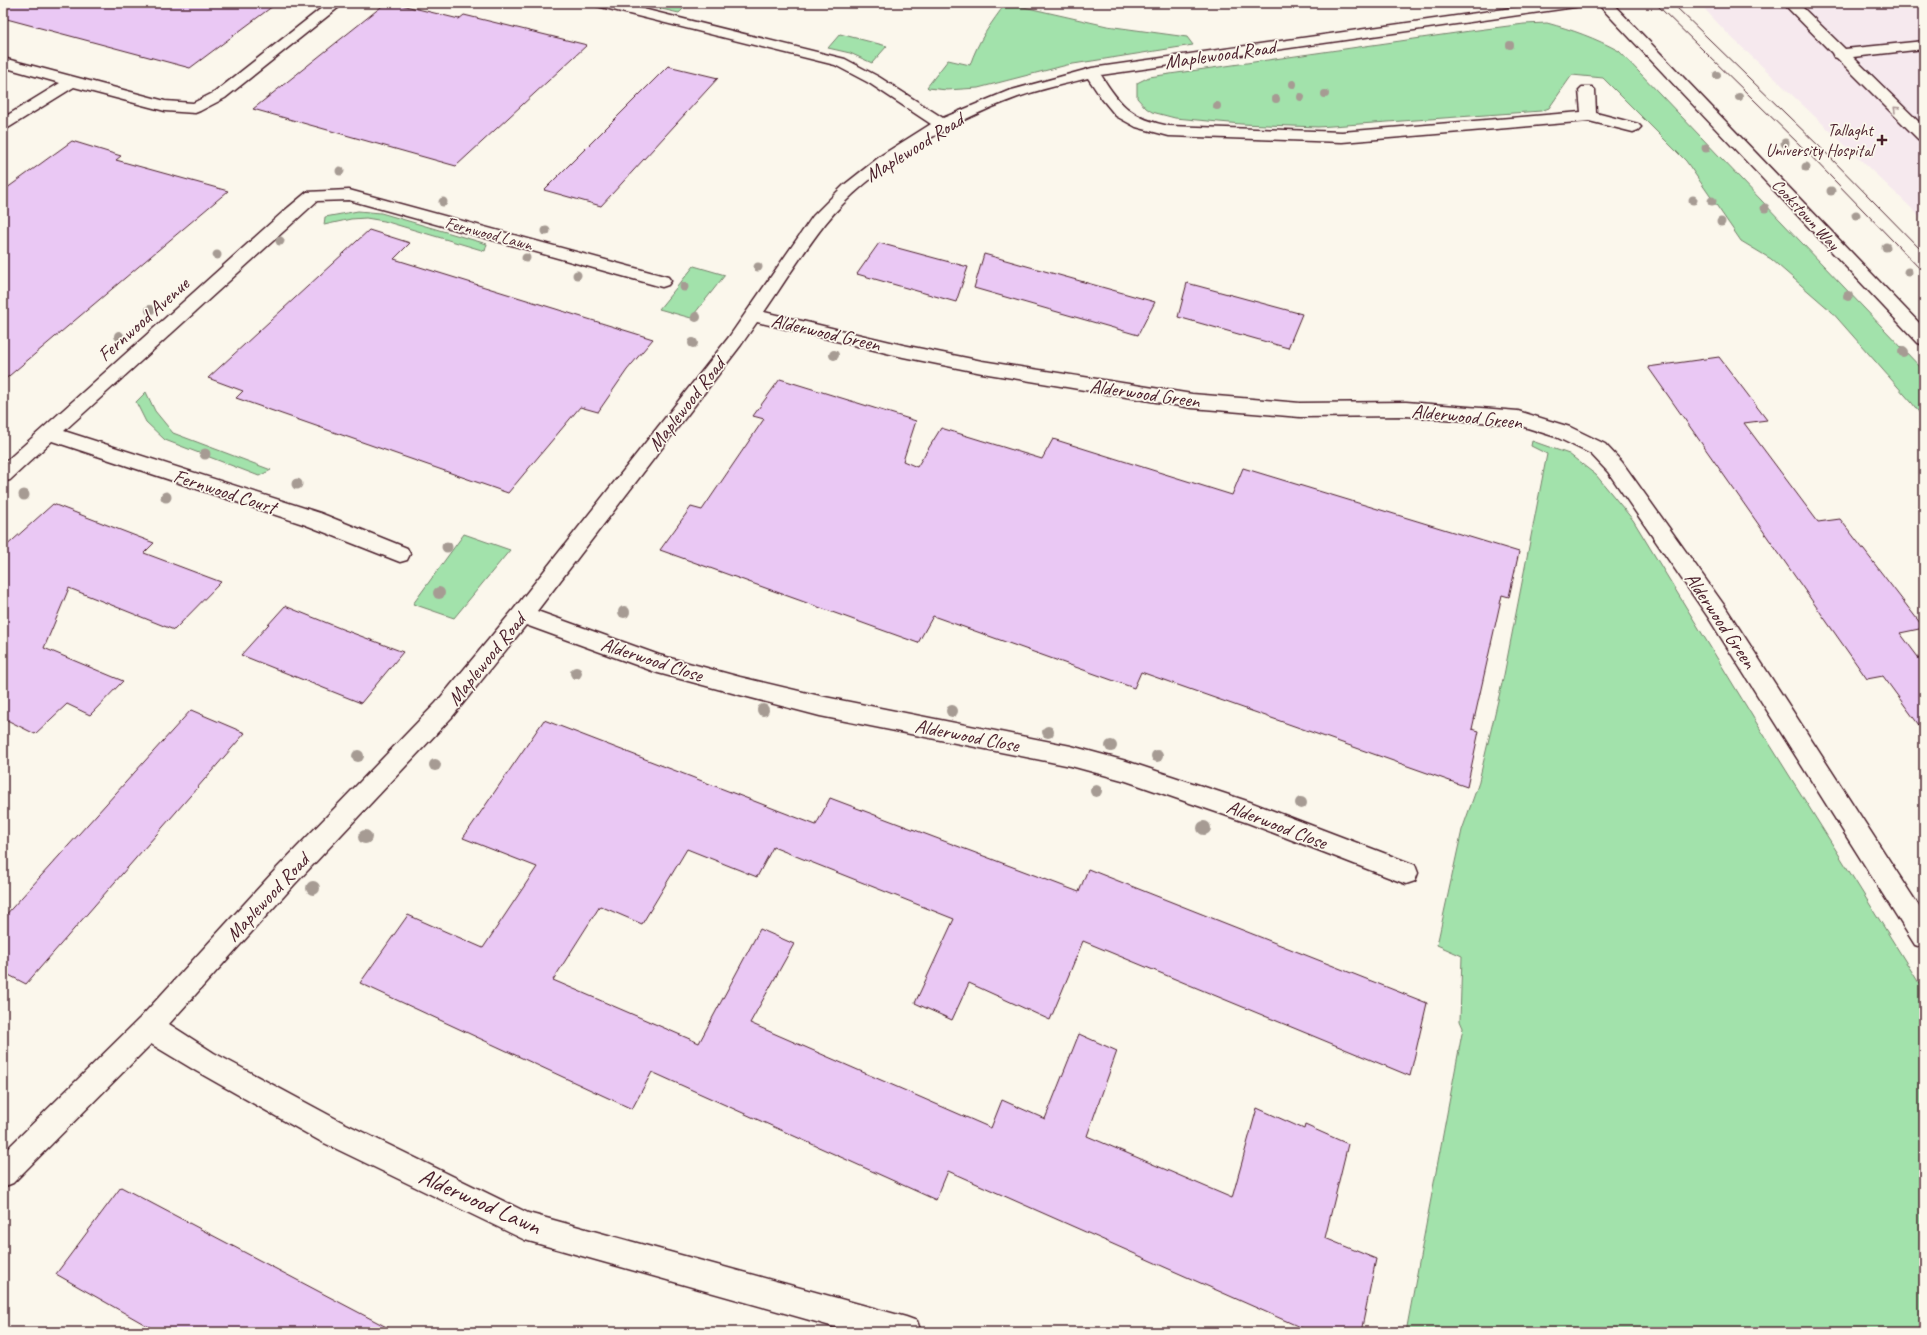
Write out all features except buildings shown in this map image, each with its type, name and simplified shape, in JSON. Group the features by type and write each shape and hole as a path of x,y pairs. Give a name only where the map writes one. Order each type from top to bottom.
{"street":[{"path":"3,62 72,82 165,106 195,108 220,95 337,3"},
{"path":"602,3 840,62 874,80 942,124"},
{"name":"Maplewood Road","path":"3,1173 149,1027 285,877 444,710 522,615 735,341 752,314 819,220 850,189 888,158 942,124 1013,94 1092,72 1575,3"},
{"name":"Cookstown Way","path":"1604,3 1657,56 1924,339"},
{"path":"1790,3 1839,54 1924,136"},
{"path":"1839,54 1918,45 1924,57"},
{"path":"1092,72 1104,92 1124,117 1147,127 1168,131 1342,137 1589,116 1633,126"},
{"path":"3,125 72,82"},
{"path":"1587,90 1589,116"},
{"name":"Fernwood Lawn","path":"313,196 349,195 662,281"},
{"name":"Fernwood Avenue","path":"3,475 313,196"},
{"name":"Alderwood Green","path":"752,314 903,351 982,367 1192,401 1300,410 1406,409 1518,418 1563,432 1598,449 1615,467 1716,611 1924,936"},
{"name":"Fernwood Court","path":"49,433 313,519 400,554"},
{"name":"Alderwood Close","path":"522,615 658,664 740,686 820,706 1071,756 1126,771 1169,784 1250,813 1406,873"},
{"name":"Alderwood Lawn","path":"149,1027 205,1062 330,1131 525,1226 906,1332"}],"shaded area":[{"name":"Tallaght University Hospital","path":"1699,3 1924,3 1924,220 1728,34"}],"green space":[{"path":"635,3 689,3 679,13"},
{"path":"1006,3 1107,26 1187,37 1193,45 1067,65 978,88 947,90 928,88 927,87 948,60 970,65 981,40"},
{"path":"1547,23 1584,35 1619,51 1924,371 1924,419 1912,403 1831,311 1771,259 1741,241 1686,161 1603,78 1572,75 1549,108 1541,111 1318,127 1241,124 1175,118 1152,112 1137,98 1137,83 1149,77 1470,31 1524,24"},
{"path":"840,34 887,46 872,63 850,53 828,48"},
{"path":"358,211 381,213 487,244 485,251 384,221 366,218 351,219 324,225 325,217"},
{"path":"694,266 725,275 691,318 659,309"},
{"path":"146,392 155,411 173,433 271,470 259,476 165,440 146,422 136,402"},
{"path":"1532,441 1569,454 1596,475 1633,520 1759,727 1924,991 1924,1332 1406,1332 1463,1028 1460,1021 1462,956 1437,945 1462,830 1478,785 1504,675 1547,454 1531,446"},
{"path":"464,534 510,550 454,618 413,604"}],"tram line":[{"path":"1655,3 1804,149 1924,273"},
{"path":"1672,3 1824,151 1924,253"}],"place":[{"name":"Tallaght University Hospital","path":"1882,140"}]}
